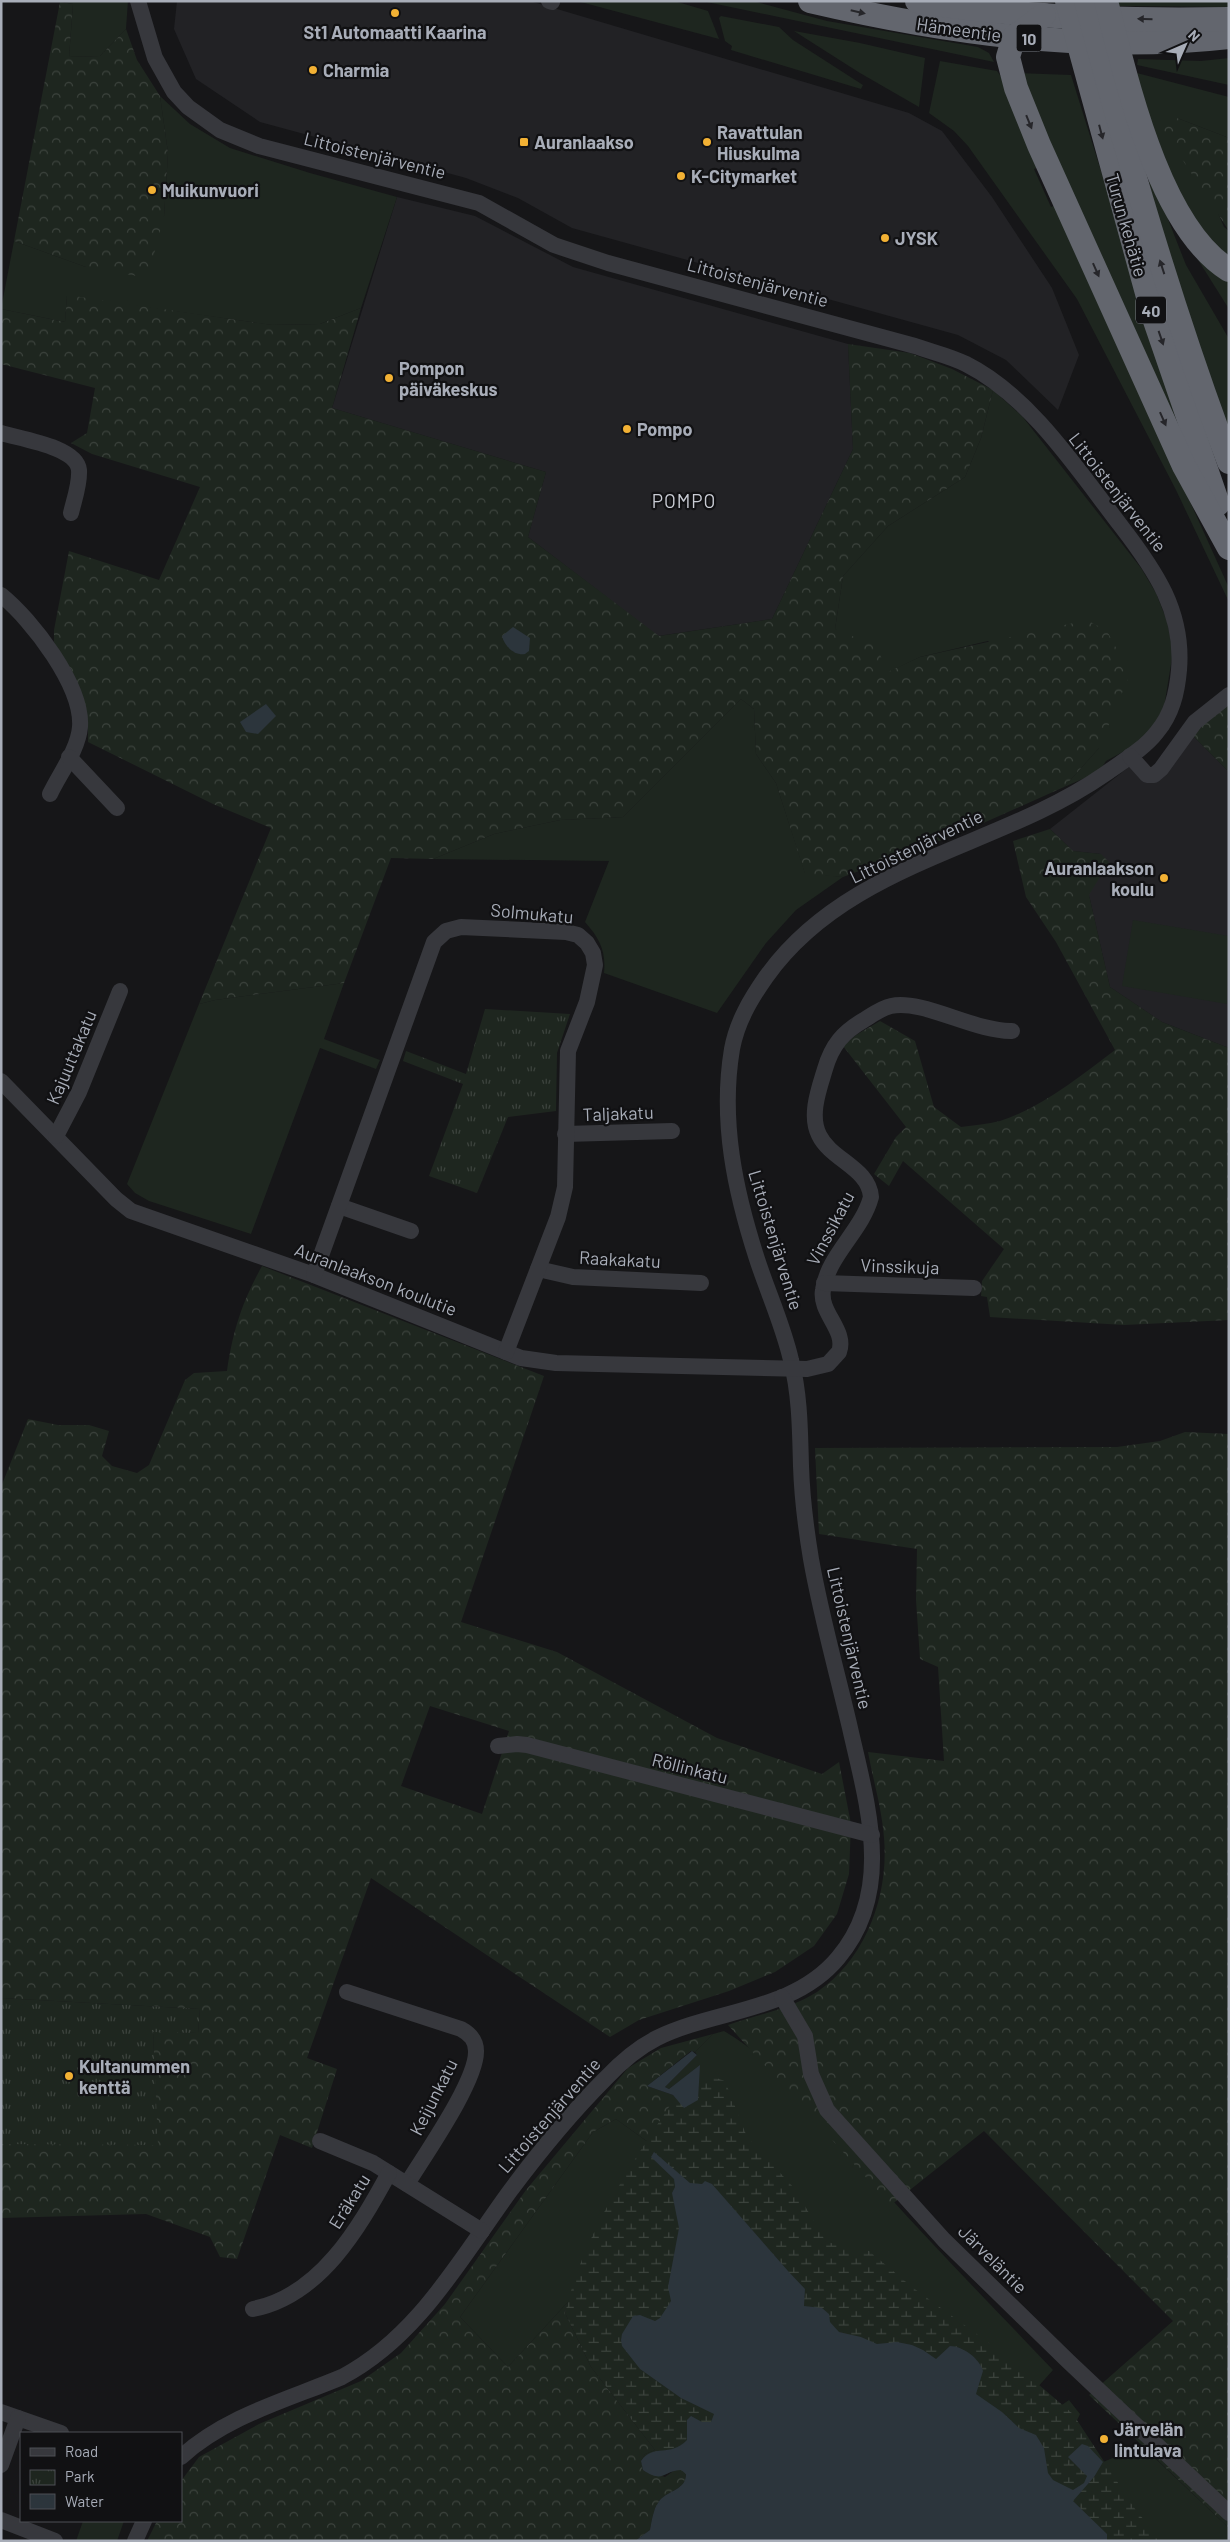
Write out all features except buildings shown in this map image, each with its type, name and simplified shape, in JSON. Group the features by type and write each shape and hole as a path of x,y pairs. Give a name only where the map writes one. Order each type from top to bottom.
{"highway":[{"name":"Hämeentie","path":"810,1 876,17 1011,57 1111,44 1187,42 1229,37"},
{"name":"Hämeentie","path":"917,1 1044,15 1128,19 1229,19"},
{"name":"Turun kehätie","path":"1067,1 1108,85 1153,315 1200,456 1229,531"},
{"name":"Turun kehätie","path":"1086,1 1108,85 1172,301 1229,462"},
{"path":"1106,1 1108,85 1166,191 1199,241 1211,255 1229,270"},
{"path":"1044,15 1011,57 1038,145 1184,466 1229,548"}],"street":[{"name":"Littoistenjärventie","path":"138,1 155,58 174,92 205,120 240,139 259,146 479,203 554,245 608,263 915,346 963,362 995,381 1029,411 1149,563 1171,604 1180,639 1178,686 1172,707 1158,732 1130,756 1054,805 905,869 831,913 810,929 779,960 741,1017 731,1055 729,1141 733,1171 751,1238 775,1305 794,1370 800,1419 801,1470 812,1562 869,1805 873,1856 870,1888 856,1931 838,1959 804,1987 782,1997 658,2038 623,2061 574,2111 515,2184 425,2308 401,2334 372,2359 342,2377 227,2425 201,2440 182,2456"},
{"name":"Littoistenjärventie","path":"146,24 147,1"},
{"path":"1,433 63,451 74,458 78,466 79,475 71,513"},
{"path":"1,595 34,626 74,693 79,710 80,727 69,757 50,794"},
{"path":"1130,756 1147,775 1154,775 1161,769 1196,722 1229,695"},
{"path":"69,757 117,808"},
{"name":"Solmukatu","path":"314,1275 429,952 437,938 450,929 461,927 566,932 578,935 591,948 594,958 594,973 587,1002 570,1043 567,1059 563,1199 506,1352"},
{"name":"Kajuuttakatu","path":"56,1136 79,1092 120,991"},
{"name":"Vinssikatu","path":"794,1370 821,1367 833,1361 839,1352 840,1338 822,1295 824,1283 867,1210 871,1197 866,1180 831,1150 819,1136 816,1128 815,1111 818,1092 827,1061 837,1041 853,1026 882,1009 896,1005 912,1007 994,1030 1012,1031"},
{"name":"Auranlaakson koulutie","path":"1,1081 131,1210 314,1275 521,1358 551,1363 794,1370"},
{"name":"Taljakatu","path":"565,1134 672,1131"},
{"path":"339,1206 411,1231"},
{"name":"Raakakatu","path":"538,1269 573,1277 701,1283"},
{"name":"Vinssikuja","path":"824,1283 974,1288"},
{"name":"Röllinkatu","path":"498,1746 527,1745 872,1835"},
{"name":"Keijunkatu","path":"346,1992 461,2029 470,2036 475,2046 474,2063 454,2106 407,2184"},
{"name":"Järveläntie","path":"782,1997 805,2036 811,2074 826,2110 944,2240 1068,2361 1229,2513"},
{"path":"320,2140 358,2155 389,2173"},
{"name":"Eräkatu","path":"253,2309 266,2307 289,2297 323,2268 354,2233 389,2173 482,2231"},
{"path":"1,2412 58,2432"},
{"path":"1,2465 18,2418"},
{"path":"1,2520 55,2541"},
{"path":"135,2541 144,2522"}],"shaded area":[{"path":"177,1 530,1 909,113 942,131 992,197 1052,288 1079,355 1058,410 1006,360 958,335 572,228 518,198 466,178 260,122 196,79 174,29"},
{"name":"Pompo","path":"397,197 475,216 573,267 848,344 853,449 772,619 658,636 528,537 546,472 332,408"},
{"name":"Auranlaakson koulu","path":"1193,736 1229,772 1229,1048 1162,1022 1110,987 1089,895 1101,854 1073,851 1050,829 1130,766 1146,781"}],"green space":[{"path":"60,1 128,1 126,29 100,56 69,57 73,4"},
{"path":"577,1 674,1 708,11 719,39"},
{"path":"702,1 753,1 827,21 978,47 989,53 994,62"},
{"path":"1115,1 1229,1 1229,7 1116,6"},
{"path":"60,2 73,4 69,57 100,56 126,29 137,60 160,96 168,153 164,216 148,278 86,267 14,241"},
{"path":"721,16 779,27 793,40 863,85 861,89 731,50 732,46 725,41 719,18"},
{"path":"794,31 860,43 925,58 919,107 860,73"},
{"path":"1229,58 1229,85 1137,65 1138,59 1201,61"},
{"path":"940,61 997,71 1007,85 1039,167 1034,169 1051,207 1056,205 1229,588 1229,602 1176,490 1077,299 968,146 954,131 929,113"},
{"path":"1133,72 1229,97 1229,138 1177,118 1224,227 1229,231 1229,260 1206,238 1182,202 1164,159"},
{"path":"1017,73 1071,75 1193,465"},
{"path":"160,96 190,124 230,148 397,197 361,308 320,324 272,325 67,296 65,322 1,309 14,241 86,267 164,216 168,153"},
{"path":"1169,118 1177,118 1229,138 1229,231 1165,133 1163,124"},
{"path":"1151,176 1186,265 1229,339 1229,434 1162,234 1148,178"},
{"path":"1190,247 1229,277 1229,309"},
{"path":"67,295 272,325 320,324 361,308 332,408 546,472 528,537 659,636 772,619 853,449 848,344 910,353 952,369 993,390 981,438 965,477 888,526 843,576 835,629 876,646 888,672 920,657 1087,620 1107,631 1130,674 1099,748 1064,787 961,833 843,877 805,874 776,783 756,754 754,709 741,699 623,817 560,820 494,834 433,859 391,858 344,983 215,1000 199,1004 271,828 213,804 88,742 88,725 54,642 54,630 69,551 159,580 200,487 92,454 71,443 87,433 95,388 1,364 1,309 65,322"},
{"path":"993,390 1022,416 1141,568 1156,593 1167,621 1173,652 1164,707 1150,732 1130,748 1106,761 1099,772 1064,787 1099,748 988,641 920,657 887,673 835,629 843,576 888,526 965,477 981,438"},
{"path":"741,699 754,709 756,754 776,783 805,873 843,877 796,910 766,943 717,1013 604,973 604,958 601,946 595,934 585,922 609,861 433,859 494,834 560,820 623,817"},
{"path":"1229,704 1229,772 1193,736 1203,725"},
{"path":"1050,829 1073,851 1101,854 1109,862 1089,895 1110,987 1162,1022 1229,1048 1229,1320 1124,1325 990,1317 987,1297 981,1296 982,1281 1004,1249 903,1161 889,1186 874,1174 896,1137 906,1127 843,1046 856,1035 880,1021 915,1041 934,1107 961,1127 1000,1121 1031,1108 1088,1071 1115,1050 1056,942 1026,897 1013,841"},
{"path":"1133,920 1229,936 1227,1004 1122,986"},
{"path":"344,983 324,1039 380,1060 376,1069 320,1048 251,1234 149,1201 135,1193 127,1184 199,1004 215,1000"},
{"path":"485,1009 570,1014 557,1053 556,1111 508,1117 477,1193 429,1176 463,1084 403,1061 406,1051 466,1074"},
{"path":"262,1266 544,1376 461,1622 557,1652 717,1738 822,1774 839,1762 851,1824 849,1874 837,1914 814,1946 775,1972 729,1991 639,2020 610,2037 371,1878 307,2058 337,2069 312,2148 280,2135 237,2259 220,2257 210,2237 146,2214 1,2218 1,2144 157,2144 153,2031 198,2033 200,2009 1,1998 1,1487 28,1419 58,1425 89,1425 109,1431 102,1456 112,1466 137,1473 149,1465 185,1380 194,1373 227,1371 239,1317","holes":["430,1706 509,1731 482,1814 401,1786"]},
{"path":"1185,1432 1229,1434 1229,2528 1089,2395 1173,2321 984,2131 891,2205 728,2025 786,2007 817,1992 849,1962 861,1944 871,1924 878,1903 885,1860 881,1816 868,1752 944,1761 938,1667 920,1659 916,1600 917,1549 819,1534 815,1448 1117,1447 1160,1441"},
{"name":"Kultanummen kenttä","path":"1,1998 200,2009 198,2033 153,2032 158,2145 1,2144"},
{"path":"724,2031 770,2064 790,2084 905,2214 1053,2370 1036,2389 1056,2409 1069,2400 1080,2414 1056,2466 947,2349 687,2120 700,2066 669,2089 665,2087 697,2055 695,2052 713,2034"},
{"path":"713,2034 695,2052 691,2051 647,2086 673,2095 679,2101 648,2142 616,2119 593,2132 460,2317 508,2367 568,2302 565,2313 591,2367 655,2450 645,2454 641,2461 643,2470 665,2477 675,2470 681,2470 686,2474 680,2487 658,2503 650,2530 635,2541 147,2541 156,2522 182,2522 182,2480 199,2457 259,2424 361,2381 401,2353 445,2304 526,2190 628,2068 661,2048"},
{"path":"693,2070 725,2081 747,2137 795,2189 826,2242 869,2251 912,2287 996,2348 1073,2414 1137,2512 1163,2541 635,2541 650,2530 658,2503 680,2487 686,2474 681,2470 663,2476 655,2476 643,2470 641,2461 645,2454 655,2450 591,2367 565,2313 587,2248 602,2217 618,2187"},
{"path":"616,2119 648,2142 580,2289 508,2367 460,2317 593,2132"},
{"path":"1142,2446 1229,2528 1229,2541 1107,2541 1103,2462"},
{"path":"83,2522 124,2522 117,2541 76,2541"}],"water":[{"path":"513,627 530,638 529,651 525,654 514,652 503,640 502,636"},
{"path":"266,704 276,716 258,734 246,732 240,722"},
{"path":"692,2051 697,2055 665,2087 669,2089 700,2065 698,2100 684,2108 673,2095 647,2086"},
{"path":"654,2152 690,2183 702,2184 705,2181 712,2184 805,2289 804,2306 822,2308 829,2314 830,2322 839,2332 861,2337 877,2344 897,2342 912,2345 936,2359 950,2346 960,2348 975,2358 983,2371 976,2394 1002,2412 1019,2428 1036,2435 1044,2448 1048,2473 1053,2480 1073,2490 1084,2483 1087,2476 1068,2457 1082,2444 1088,2446 1103,2462 1094,2477 1073,2501 1107,2534 1107,2541 635,2541 650,2530 658,2503 680,2487 686,2474 681,2470 663,2476 655,2476 643,2470 641,2461 651,2453 674,2448 687,2440 687,2420 691,2416 702,2422 711,2422 714,2414 681,2398 640,2369 622,2346 622,2334 633,2316 640,2315 655,2321 660,2318 671,2301 668,2287 679,2228 672,2193 675,2187 674,2179 651,2157"}],"place":[{"name":"St1 Automaatti Kaarina","path":"395,13"},
{"name":"Charmia","path":"313,70"},
{"name":"Auranlaakso","path":"524,142"},
{"name":"Ravattulan Hiuskulma","path":"707,142"},
{"name":"K-Citymarket","path":"681,176"},
{"name":"Muikunvuori","path":"152,190"},
{"name":"JYSK","path":"885,238"},
{"name":"Pompon päiväkeskus","path":"389,378"},
{"name":"Pompo","path":"627,429"},
{"name":"Auranlaakson koulu","path":"1164,878"},
{"name":"Kultanummen kenttä","path":"69,2076"},
{"name":"Järvelän lintulava","path":"1104,2439"}],"district":[{"name":"POMPO","path":"684,500"}]}
